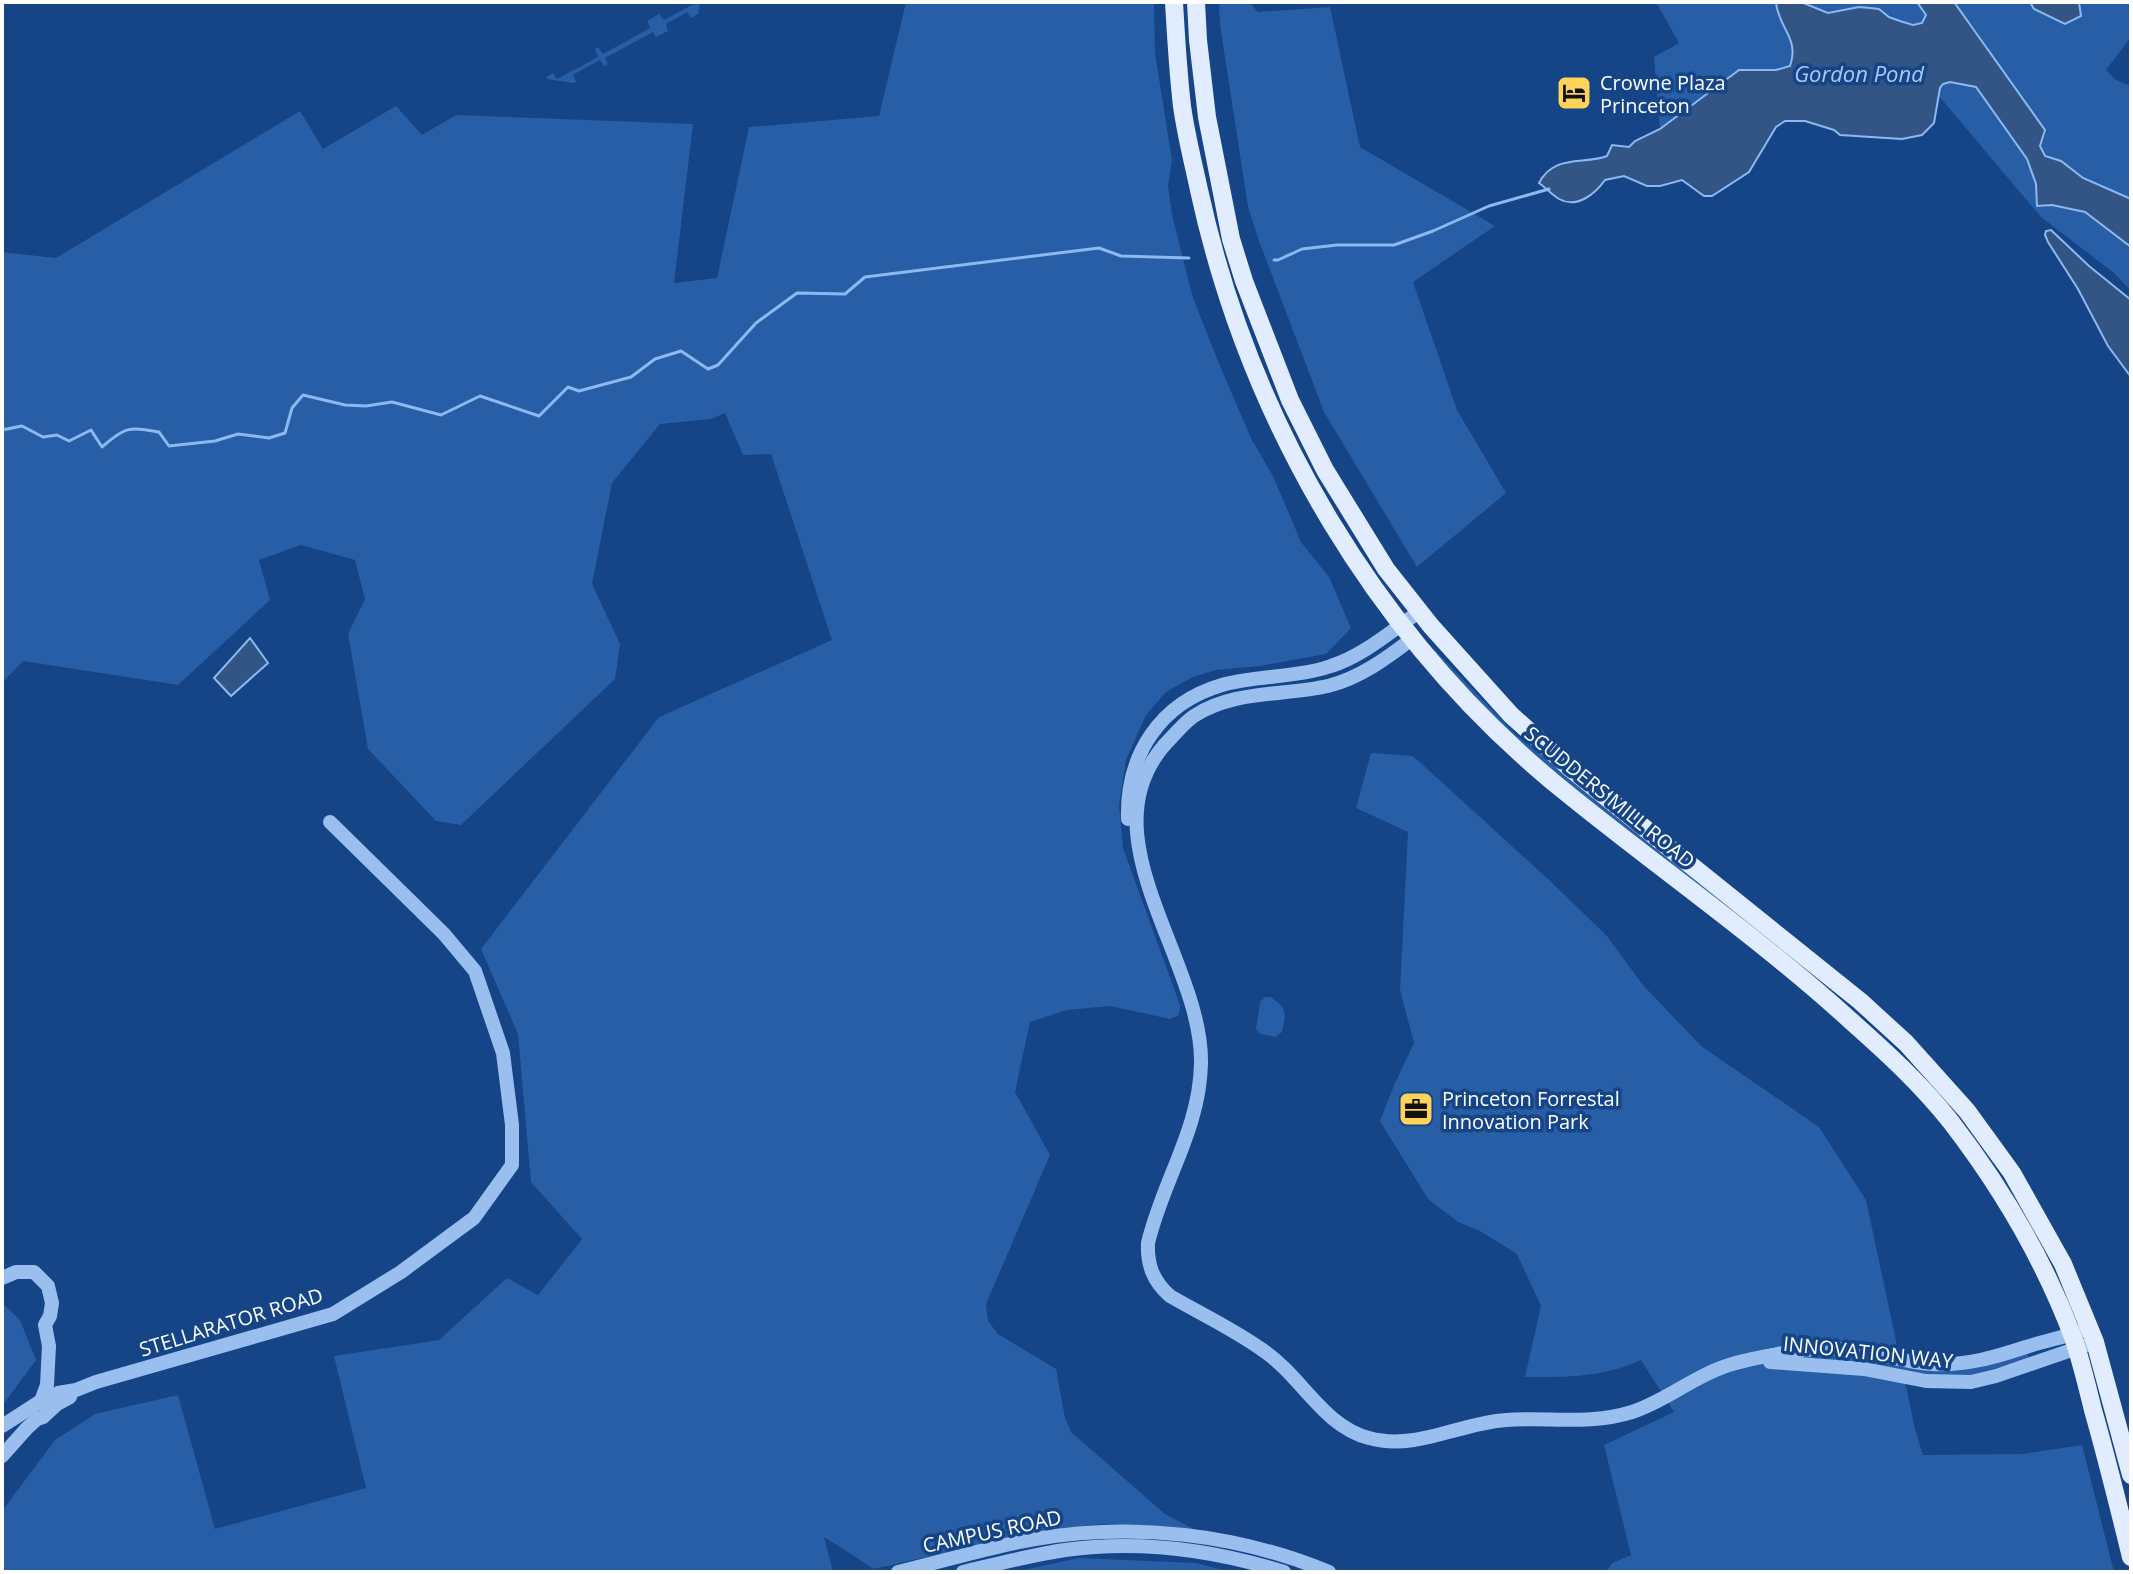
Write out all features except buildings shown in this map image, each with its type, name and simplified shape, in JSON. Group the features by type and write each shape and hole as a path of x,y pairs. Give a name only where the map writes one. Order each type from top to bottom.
{"main road":[{"name":"SCUDDERS MILL ROAD","path":"1174,2 1177,64 1187,138 1208,234 1238,325 1279,427 1318,500 1358,565 1407,631 1469,704 1533,766 1790,968 1881,1047 1935,1102 1979,1161 2020,1225 2074,1341 2131,1557"},
{"name":"SCUDDERS MILL ROAD","path":"1196,2 1207,117 1231,239 1249,294 1290,400 1325,470 1386,569 1419,612 1511,715 1571,769 1845,988 1923,1061 1967,1111 2012,1173 2063,1264 2093,1335 2131,1475"}],"street":[{"name":"INNOVATION WAY","path":"1419,612 1407,631 1370,668 1338,683 1231,700 1187,721 1153,758 1143,779 1136,818 1140,856 1197,1019 1201,1060 1200,1088 1191,1126 1148,1243 1148,1256 1155,1280 1170,1296 1263,1350 1348,1431 1388,1442 1415,1440 1505,1420 1615,1416 1653,1404 1717,1369 1778,1354 1822,1349 1847,1350 1911,1362 1953,1364 1978,1362 2027,1347 2074,1341"},
{"name":"STELLARATOR ROAD","path":"2,1426 17,1416 42,1409 58,1393 333,1314 401,1272 474,1218 512,1165 512,1125 503,1053 475,971 444,934 330,822"},
{"path":"2,1278 34,1272 48,1286 52,1303 45,1325 49,1346 42,1409"},
{"path":"2074,1341 2093,1335"},
{"name":"INNOVATION WAY","path":"1746,1361 1845,1367 1926,1381 1971,1382 2008,1372 2074,1341"},
{"path":"1845,1367 1847,1350"},
{"name":"STELLARATOR ROAD","path":"2,1456 40,1424 42,1409"},
{"name":"STELLARATOR ROAD","path":"2,1433 23,1414"},
{"name":"CAMPUS ROAD","path":"898,1572 1031,1540 1102,1532 1197,1536 1238,1543 1329,1572"},
{"name":"CAMPUS ROAD","path":"963,1572 1066,1550 1123,1547 1175,1549 1227,1557 1284,1572"}],"shaded area":[{"path":"693,2 700,2 698,14 691,18 687,12 666,24 668,31 656,37 653,32 605,58 608,64 604,66 600,60 573,75 576,82 547,79 553,73 557,79 598,57 595,49 598,47 603,54 650,28 647,21 659,14 664,20"},
{"path":"906,2 1154,2 1155,53 1172,160 1168,186 1172,215 1193,298 1252,440 1273,476 1301,542 1329,577 1351,628 1326,654 1216,670 1193,677 1166,692 1146,715 1126,760 1119,805 1123,848 1180,1005 1179,1015 1170,1019 1110,1006 1067,1010 1030,1022 1015,1092 1050,1155 986,1304 988,1321 998,1334 1056,1369 1065,1418 1071,1432 1165,1514 1201,1533 1102,1524 1027,1534 874,1569 824,1537 833,1572 2,1572 2,1511 55,1440 95,1414 178,1395 215,1529 366,1488 334,1356 439,1340 507,1278 538,1295 582,1239 531,1182 518,1034 481,949 659,717 832,640 771,454 743,455 725,413 711,419 660,424 612,483 592,584 620,644 615,679 461,825 436,821 368,749 348,634 365,599 355,560 301,545 259,560 270,600 178,685 23,661 2,683 2,252 56,258 300,111 323,149 396,106 422,135 456,115 693,124 674,283 717,278 749,127 879,116"},
{"path":"1219,2 1249,2 1258,12 1330,7 1360,147 1495,226 1413,282 1457,410 1506,493 1417,567 1324,412 1259,241 1248,207"},
{"path":"1656,2 1776,2 1792,48 1790,66 1776,70 1739,70 1660,129 1654,57 1679,43"},
{"path":"1801,2 1917,2 1926,15 1922,23 1915,24 1875,9 1831,13"},
{"path":"1954,2 2131,2 2131,37 2106,70 2116,80 2131,86 2131,199 2083,178 2061,161 2045,156 2040,146 2045,134"},
{"path":"1950,82 1976,87 2027,159 2036,184 2037,206 2052,205 2085,212 2131,247 2131,291 2114,273 2041,217 1938,95 1943,84"},
{"path":"1434,649 1514,733 1762,933 1724,909 1525,749 1432,651"},
{"path":"1371,753 1413,756 1607,936 1642,984 1701,1046 1819,1127 1866,1200 1901,1364 2027,1353 2029,1359 1972,1375 1952,1377 1903,1372 1923,1455 2022,1454 2082,1445 2114,1572 1606,1572 1612,1563 1631,1555 1604,1445 1674,1412 1641,1360 1598,1373 1525,1377 1541,1306 1517,1254 1480,1231 1458,1222 1428,1199 1380,1121 1414,1043 1400,990 1408,832 1356,808"},
{"path":"1265,997 1271,997 1284,1012 1282,1032 1275,1037 1261,1034 1256,1029 1260,1002"},
{"path":"2,1303 20,1320 36,1360 2,1406"},
{"path":"1078,1558 1196,1563 1231,1572 1015,1572"}],"water":[{"name":"Gordon Pond","path":"1776,2 1801,2 1828,13 1859,7 1879,9 1889,17 1913,25 1922,23 1926,15 1917,2 1954,2 2045,130 2040,146 2045,156 2061,161 2083,178 2131,199 2131,247 2085,212 2052,205 2037,206 2036,184 2027,159 1976,87 1950,82 1940,88 1934,123 1922,135 1902,139 1840,135 1834,130 1805,121 1785,121 1776,127 1749,172 1712,196 1704,196 1682,180 1647,186 1624,176 1605,180 1591,195 1579,201 1566,202 1539,183 1545,174 1561,164 1607,156 1612,145 1629,147 1660,129 1739,70 1776,70 1790,66 1792,48"},
{"path":"2030,2 2079,2 2081,16 2065,24 2034,9"},
{"path":"2051,230 2131,300 2131,377 2108,346 2078,289 2048,242 2046,231"},
{"path":"250,638 268,663 231,696 214,678"}],"waterway":[{"path":"1274,260 1302,249 1337,245 1394,245 1489,206 1549,189"},
{"path":"2,430 22,426 43,437 57,435 69,441 91,430 102,447 117,435 134,429 159,432 169,446 215,441 238,434 269,438 285,433 292,408 303,395 345,405 392,402 441,415 480,396 539,416 568,387 579,391 631,377 655,359 681,351 708,369 718,365 756,323 797,293 845,294 865,277 1099,248 1121,256 1189,258"}],"place":[{"name":"Crowne Plaza Princeton","path":"1574,93"},
{"name":"Princeton Forrestal Innovation Park","path":"1416,1109"}]}
